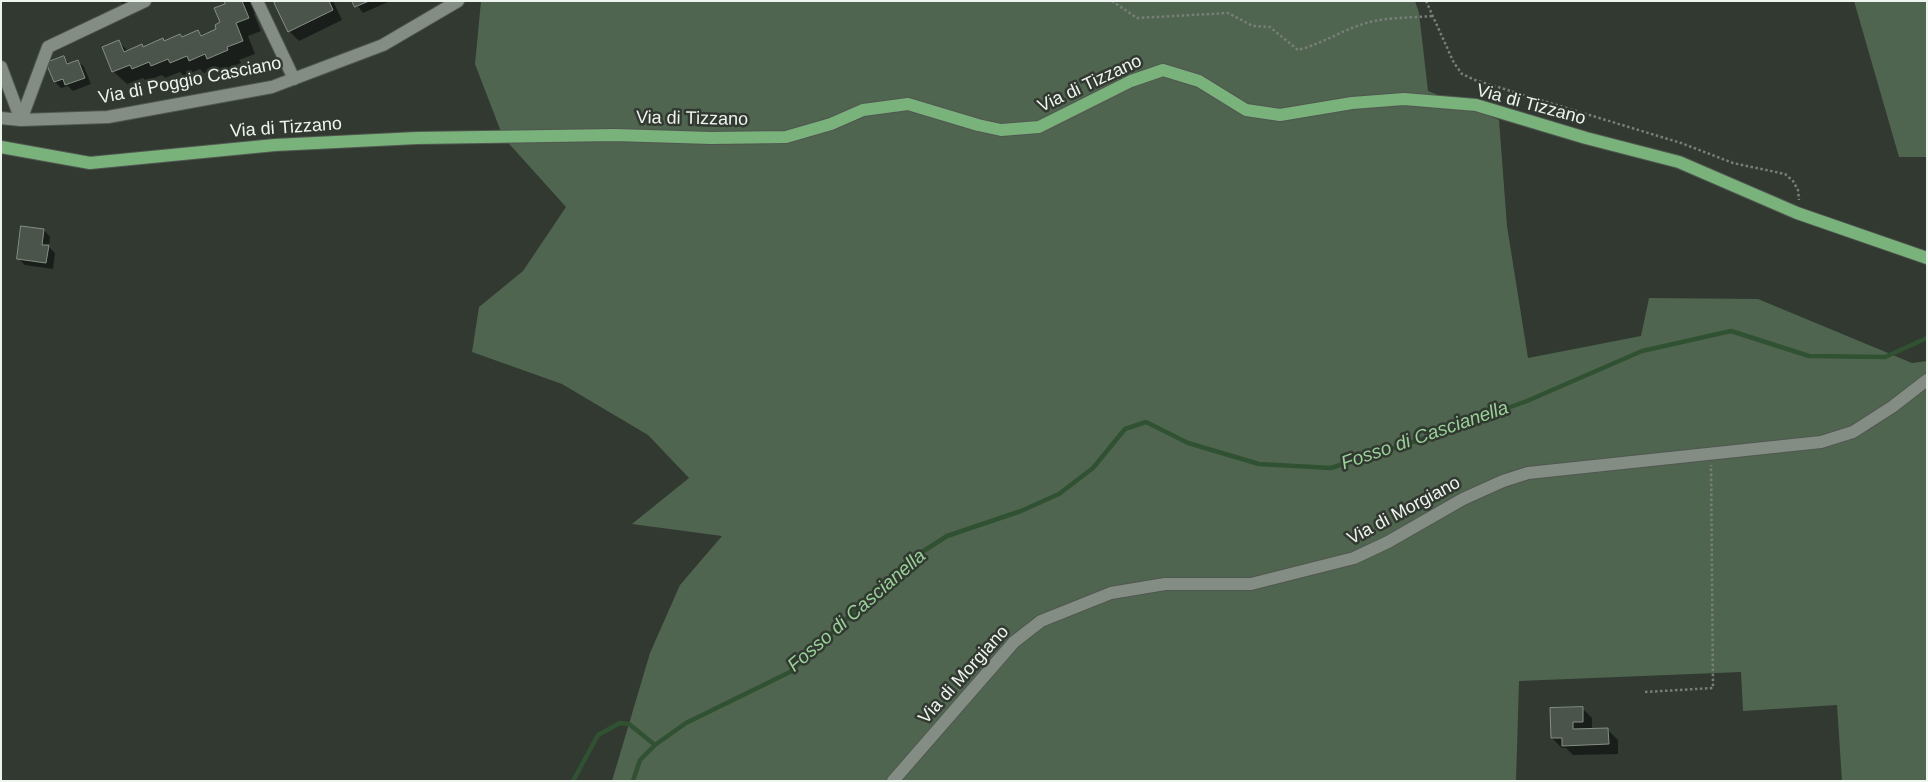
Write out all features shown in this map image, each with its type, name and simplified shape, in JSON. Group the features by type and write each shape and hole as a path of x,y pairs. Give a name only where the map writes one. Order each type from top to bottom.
{"main road":[{"name":"Via di Tizzano","path":"1,147 90,163 275,145 417,138 615,135 711,138 786,137 831,124 863,110 908,104 1001,130 1039,127 1131,80 1162,70 1199,81 1246,110 1280,115 1352,103 1404,99 1476,105 1586,138 1679,162 1797,213 1927,258"}],"street":[{"path":"21,120 48,47 145,1"},
{"path":"256,1 294,78"},
{"name":"Via di Poggio Casciano","path":"1,118 21,120 108,117 272,87 383,45 458,1"},
{"path":"1,67 21,120"},
{"name":"Via di Morgiano","path":"893,781 1014,642 1041,621 1111,593 1165,584 1250,584 1354,558 1388,542 1463,499 1503,481 1528,473 1821,442 1853,432 1892,407 1927,380"}],"path":[{"path":"1112,1 1136,18 1228,13 1253,26 1270,27 1298,50 1313,46 1363,24 1387,19 1432,16"},
{"path":"1426,1 1454,63 1462,74 1474,80 1682,143 1733,163 1785,174 1793,181 1798,190 1799,207 1797,213"},
{"path":"1645,692 1713,688 1710,454"}],"green space":[{"path":"481,1 1415,1 1419,13 1428,91 1499,120 1507,226 1528,358 1641,336 1649,298 1758,299 1912,363 1927,361 1927,781 1842,781 1837,705 1743,711 1741,672 1519,681 1516,781 612,781 650,653 680,585 722,536 632,524 689,478 648,435 562,384 472,352 479,307 523,271 566,207 503,137 475,64"},
{"path":"1854,1 1927,1 1927,157 1899,157"}],"building":[{"path":"224,1 242,1 249,18 236,23 243,41 227,47 228,50 207,59 205,54 189,61 187,56 170,63 168,59 151,66 149,62 132,69 130,65 112,72 102,47 119,40 124,52 142,44 143,47 163,38 164,41 180,34 182,37 198,30 201,36 216,29 215,25 220,22 214,8 225,4"},
{"path":"278,1 329,1 333,10 288,32 274,3"},
{"path":"352,1 369,1 355,7"},
{"path":"64,56 67,64 78,60 85,78 65,85 63,79 54,82 46,63"},
{"path":"21,226 44,229 42,245 49,245 46,263 17,259"},
{"path":"1583,707 1583,722 1573,722 1573,729 1608,728 1609,744 1562,746 1562,738 1551,738 1550,708"}],"waterway":[{"name":"Fosso di Cascianella","path":"633,781 640,760 655,745 686,723 790,672 908,561 947,536 1021,511 1059,494 1093,468 1125,429 1146,422 1188,443 1259,464 1331,468 1416,441 1527,401 1642,351 1731,331 1809,356 1885,357 1927,338"},
{"path":"573,781 598,735 620,723 629,724 655,745"}]}
